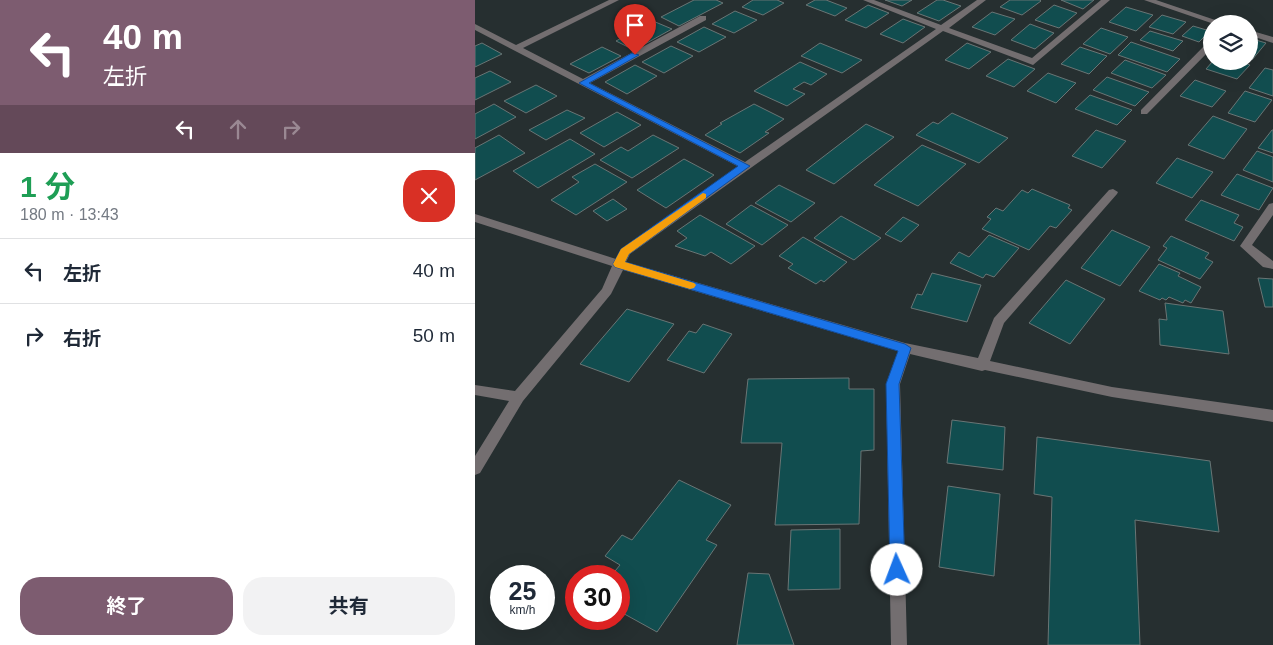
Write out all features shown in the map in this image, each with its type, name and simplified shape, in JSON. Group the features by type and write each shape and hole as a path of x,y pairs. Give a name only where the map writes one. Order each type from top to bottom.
{"street":[{"path":"516,48 615,0"},
{"path":"867,0 1033,62 1106,0"},
{"path":"475,469 518,397 607,291 625,252 982,0"},
{"path":"1147,0 1203,18"},
{"path":"583,83 703,18"},
{"path":"475,27 745,166"},
{"path":"1258,35 1273,40"},
{"path":"1144,112 1203,52"},
{"path":"982,366 998,321 1113,192"},
{"path":"1273,207 1246,246 1267,264 1273,265"},
{"path":"475,218 618,264 905,348 982,366 1112,392 1273,416"},
{"path":"899,645 893,384 905,348"},
{"path":"475,390 518,397"}],"building":[{"path":"694,0 716,0 723,3 679,26 661,17"},
{"path":"753,0 777,0 784,3 763,15 742,7"},
{"path":"815,0 826,0 847,8 835,16 806,5"},
{"path":"885,0 912,0 902,6"},
{"path":"937,0 961,6 939,21 917,13"},
{"path":"1010,0 1041,1 1022,15 1000,7"},
{"path":"1061,0 1094,0 1083,9"},
{"path":"868,5 889,13 866,28 845,20"},
{"path":"1054,5 1077,13 1059,28 1035,20"},
{"path":"1126,7 1153,15 1136,31 1109,22"},
{"path":"735,11 757,20 734,33 712,24"},
{"path":"992,12 1015,19 995,35 972,27"},
{"path":"1162,15 1186,22 1173,34 1149,27"},
{"path":"903,19 925,27 903,43 880,34"},
{"path":"653,21 672,29 634,50 616,41"},
{"path":"1030,24 1054,33 1035,49 1011,40"},
{"path":"1193,26 1203,29 1203,38 1199,42 1182,36"},
{"path":"704,27 726,37 699,52 677,42"},
{"path":"1101,28 1128,37 1110,54 1083,44"},
{"path":"1150,31 1183,41 1173,51 1140,40"},
{"path":"1258,41 1266,43 1258,53"},
{"path":"1131,42 1180,59 1167,72 1118,55"},
{"path":"482,43 502,54 475,67 475,46"},
{"path":"820,43 862,60 842,73 801,56"},
{"path":"967,43 991,52 969,69 945,60"},
{"path":"671,46 693,56 664,73 642,62"},
{"path":"602,47 621,56 589,73 570,64"},
{"path":"1080,47 1107,56 1089,74 1061,64"},
{"path":"1008,59 1035,69 1014,87 986,76"},
{"path":"1125,60 1166,75 1152,88 1111,73"},
{"path":"800,62 827,74 811,85 804,82 793,89 805,94 787,106 754,91"},
{"path":"635,65 657,76 627,94 605,82"},
{"path":"1265,68 1273,70 1273,96 1249,88"},
{"path":"1209,70 1245,70 1237,79"},
{"path":"490,71 511,82 475,100 475,78"},
{"path":"1048,73 1076,83 1056,103 1027,91"},
{"path":"1107,77 1149,92 1135,106 1093,90"},
{"path":"1195,80 1226,91 1212,107 1180,96"},
{"path":"536,85 557,96 526,113 504,101"},
{"path":"1245,91 1272,100 1255,122 1228,113"},
{"path":"1090,95 1132,110 1117,125 1075,109"},
{"path":"494,104 516,117 475,139 475,114"},
{"path":"754,104 784,119 765,132 769,133 740,153 705,135 722,124 720,123"},
{"path":"567,110 585,118 546,140 529,130"},
{"path":"617,112 641,125 604,147 580,133"},
{"path":"952,113 1008,138 979,163 916,135 933,122 938,124"},
{"path":"1213,116 1247,129 1224,159 1188,145"},
{"path":"866,124 894,137 834,184 806,170"},
{"path":"1096,130 1126,141 1102,168 1072,156"},
{"path":"1273,130 1273,153 1258,148"},
{"path":"499,135 525,153 475,180 475,148"},
{"path":"653,135 679,148 632,178 600,160 621,147 628,151"},
{"path":"570,139 595,154 538,188 513,171"},
{"path":"922,145 966,164 918,206 874,185"},
{"path":"1257,151 1273,157 1273,182 1243,170"},
{"path":"1177,158 1213,172 1192,198 1156,183"},
{"path":"684,159 714,175 666,208 637,190"},
{"path":"595,164 627,182 576,215 551,200 579,182 572,177"},
{"path":"1237,174 1273,188 1259,210 1221,195"},
{"path":"779,185 815,203 791,222 755,203"},
{"path":"1032,189 1070,205 1068,208 1072,210 1056,228 1050,226 1029,250 982,229 991,219 987,217 996,208 1003,211 1022,190 1028,193"},
{"path":"613,199 627,209 607,221 593,211"},
{"path":"1201,200 1239,215 1234,223 1243,227 1234,241 1185,220"},
{"path":"751,205 788,225 762,245 726,224"},
{"path":"700,215 755,246 731,264 711,252 705,256 675,246 687,238 677,231"},
{"path":"841,216 881,238 854,260 814,238"},
{"path":"903,217 919,225 901,242 885,234"},
{"path":"1112,230 1150,247 1120,286 1081,268"},
{"path":"989,235 1019,248 994,277 986,274 983,278 950,263 959,252 969,257"},
{"path":"1171,236 1209,253 1205,258 1213,262 1200,279 1158,260 1167,248 1163,246"},
{"path":"803,237 847,262 824,282 821,280 816,284 788,268 793,264 779,256"},
{"path":"1159,264 1180,273 1178,276 1201,287 1191,303 1185,300 1183,303 1169,297 1166,300 1162,298 1160,300 1139,291"},
{"path":"932,273 981,285 967,322 911,308 917,294 922,295"},
{"path":"1258,278 1273,279 1273,307 1265,307"},
{"path":"1066,280 1105,299 1070,344 1029,323"},
{"path":"1165,303 1223,311 1229,354 1160,345 1159,319 1167,320"},
{"path":"627,309 674,324 629,382 580,364"},
{"path":"703,324 732,334 704,373 667,360 689,331 696,333"},
{"path":"849,378 849,389 874,389 874,450 861,451 859,524 775,525 782,443 741,443 748,379"},
{"path":"952,420 1005,427 1003,470 947,463"},
{"path":"1037,437 1210,461 1219,532 1135,520 1140,645 1048,645 1052,497 1034,494"},
{"path":"679,480 731,505 706,540 717,545 657,632 630,617 630,565 620,565 605,556 622,535 632,540"},
{"path":"948,486 1000,494 994,576 939,567"},
{"path":"840,529 840,589 788,590 791,530"},
{"path":"748,573 769,574 794,645 737,645"}],"slow traffic":[{"path":"690,285 618,264 625,252 703,196"}],"route":[{"path":"635,55 583,83 745,166 625,252 618,264 905,348 893,384 897,570"}]}
